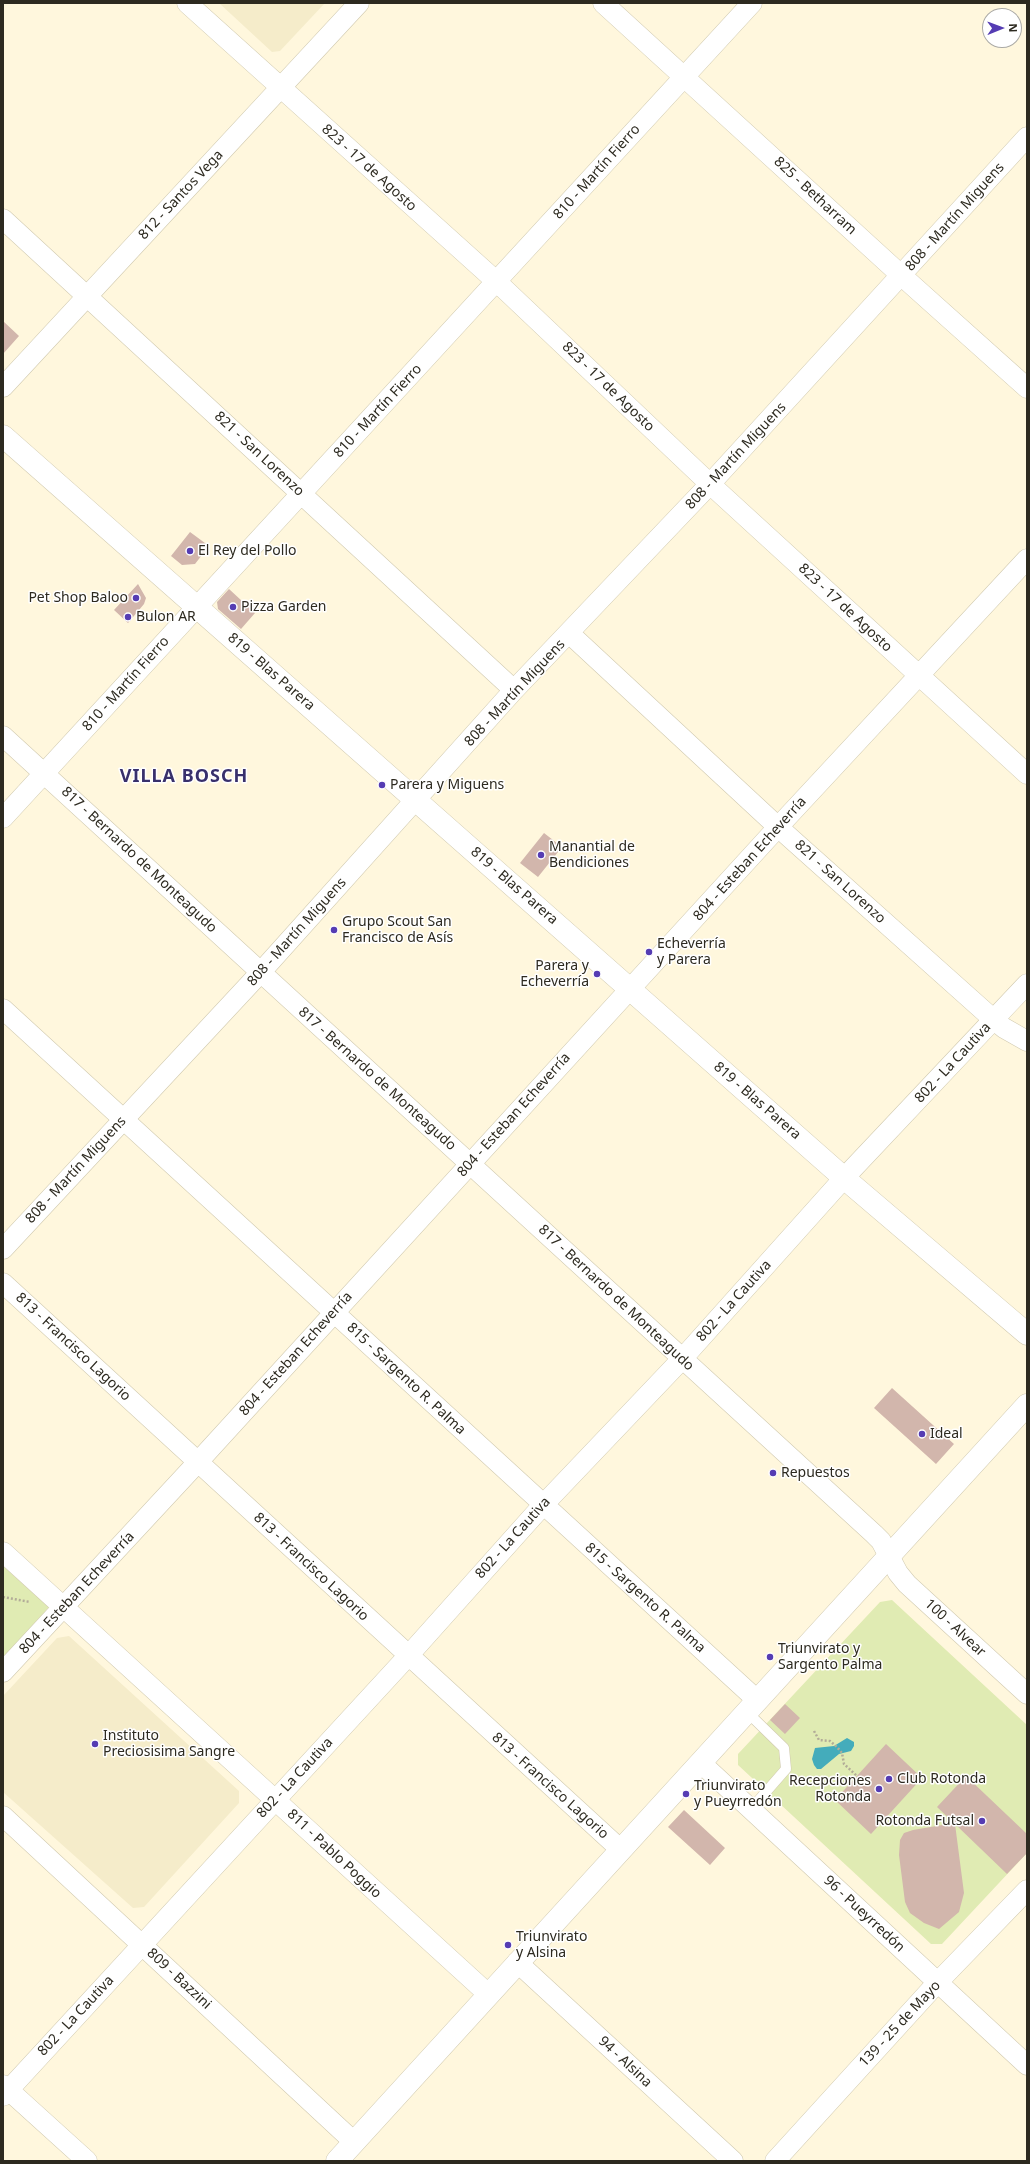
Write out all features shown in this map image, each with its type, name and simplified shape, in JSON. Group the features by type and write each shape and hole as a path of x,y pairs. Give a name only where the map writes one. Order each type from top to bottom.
{"street":[{"name":"823 - 17 de Agosto","path":"187,3 497,282 710,484 1027,774"},
{"name":"812 - Santos Vega","path":"3,387 359,3"},
{"name":"825 - Betharram","path":"603,3 1027,388"},
{"name":"810 - Martín Fierro","path":"3,818 45,774 196,606 497,282 752,3"},
{"name":"808 - Martín Miguens","path":"3,1249 260,973 514,690 570,634 710,484 902,276 1027,137"},
{"name":"821 - San Lorenzo","path":"3,219 514,690"},
{"name":"819 - Blas Parera","path":"3,436 844,1178 1027,1334"},
{"name":"804 - Esteban Echeverría","path":"3,1672 197,1463 778,827 1027,559"},
{"name":"821 - San Lorenzo","path":"570,634 778,827 994,1020 1004,1028 1027,1041"},
{"name":"817 - Bernardo de Monteagudo","path":"3,736 874,1534 890,1556"},
{"name":"802 - La Cautiva","path":"5,2090 143,1945 275,1799 408,1656 543,1505 682,1359 844,1178 1027,984"},
{"name":"815 - Sargento R. Palma","path":"3,1009 124,1118 543,1505 752,1706"},
{"name":"813 - Francisco Lagorio","path":"3,1283 197,1463 620,1849"},
{"path":"337,2161 620,1849 701,1763 1027,1405"},
{"name":"811 - Pablo Poggio","path":"3,1552 58,1613 275,1799 488,1994"},
{"name":"100 - Alvear","path":"890,1556 898,1573 907,1584 1027,1694"},
{"name":"96 - Pueyrredón","path":"701,1763 1027,2065"},
{"name":"809 - Bazzini","path":"3,1816 354,2142"},
{"name":"139 - 25 de Mayo","path":"775,2161 937,1983 1027,1890"},
{"name":"94 - Alsina","path":"517,1962 733,2161"},
{"path":"5,2090 86,2161"}],"lane":[{"path":"751,1809 786,1769 784,1748 752,1706"}],"path":[{"path":"3,1597 38,1604 58,1613"},
{"path":"814,1731 819,1740 834,1743 840,1750 844,1764 857,1776"}],"shaded area":[{"path":"219,3 325,3 280,51 272,52"},
{"name":"Instituto Preciosisima Sangre","path":"69,1636 239,1791 239,1803 144,1907 133,1908 3,1792 3,1696 57,1638"}],"green space":[{"path":"3,1566 49,1607 3,1658"},
{"name":"Club Rotonda","path":"892,1600 1027,1725 1027,1853 942,1944 931,1944 738,1765 738,1754 880,1602"}],"water":[{"path":"847,1738 854,1742 854,1746 851,1751 839,1754 821,1769 817,1769 812,1759 815,1748 834,1746"}],"building":[{"path":"3,321 19,336 3,354"},
{"name":"El Rey del Pollo","path":"190,532 209,546 195,564 182,565 171,556"},
{"path":"138,584 146,598 144,604 128,623 114,610"},
{"name":"Pizza Garden","path":"229,589 255,613 241,629 218,609 217,602"},
{"name":"Manantial de Bendiciones","path":"544,833 562,847 538,877 520,863"},
{"path":"892,1388 954,1444 936,1464 874,1408"},
{"path":"785,1704 800,1718 785,1734 770,1720"},
{"name":"Recepciones Rotonda","path":"886,1744 922,1778 871,1834 835,1800"},
{"path":"966,1776 1027,1834 1027,1853 1007,1874 955,1824 964,1893 959,1912 939,1929 924,1923 910,1913 905,1902 899,1855 900,1840 904,1833 913,1830 954,1823 937,1807"},
{"path":"684,1810 725,1848 710,1865 668,1827"}],"place":[{"name":"El Rey del Pollo","path":"190,551"},
{"name":"Pet Shop Baloo","path":"136,598"},
{"name":"Pizza Garden","path":"233,607"},
{"name":"Bulon AR","path":"128,617"},
{"name":"Parera y Miguens","path":"382,785"},
{"name":"Manantial de Bendiciones","path":"541,855"},
{"name":"Grupo Scout San Francisco de Asís","path":"334,930"},
{"name":"Echeverría y Parera","path":"649,952"},
{"name":"Parera y Echeverría","path":"597,974"},
{"name":"Ideal","path":"922,1434"},
{"name":"Repuestos","path":"773,1473"},
{"name":"Triunvirato y Sargento Palma","path":"770,1657"},
{"name":"Instituto Preciosisima Sangre","path":"95,1744"},
{"name":"Club Rotonda","path":"889,1779"},
{"name":"Recepciones Rotonda","path":"879,1789"},
{"name":"Triunvirato y Pueyrredón","path":"686,1794"},
{"name":"Rotonda Futsal","path":"982,1821"},
{"name":"Triunvirato y Alsina","path":"508,1945"}],"district":[{"name":"VILLA BOSCH","path":"184,777"}]}
